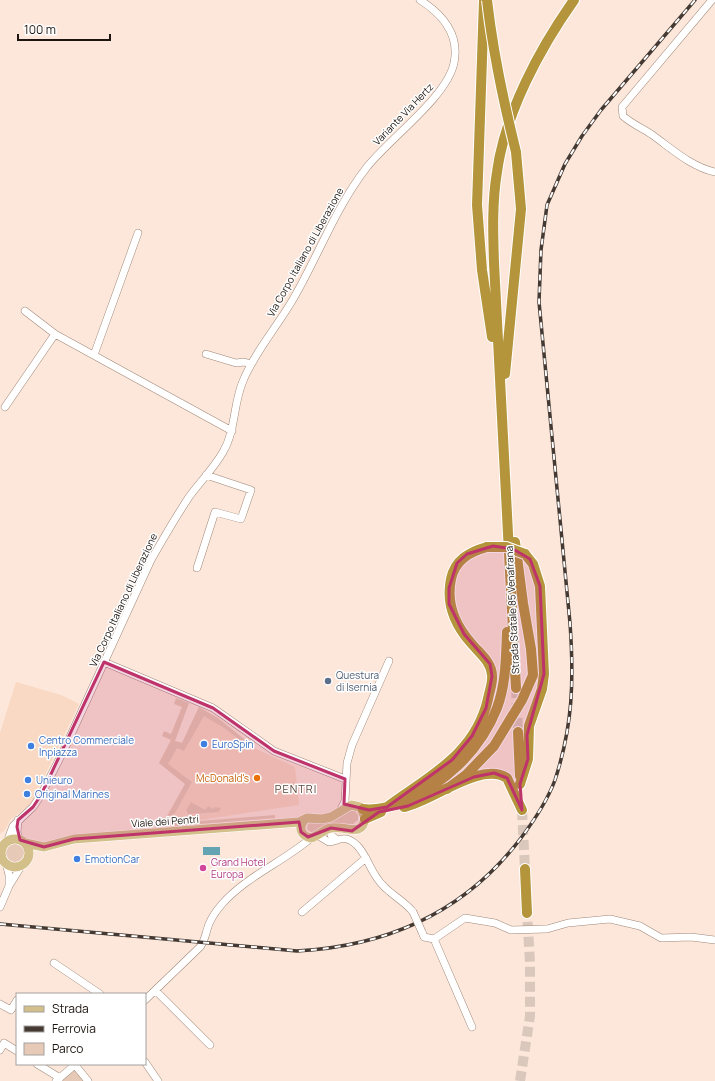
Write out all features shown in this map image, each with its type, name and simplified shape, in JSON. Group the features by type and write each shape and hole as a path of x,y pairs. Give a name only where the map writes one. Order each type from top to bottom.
{"highway":[{"path":"486,0 479,144 478,237 500,396"},
{"path":"486,0 496,71 516,152 521,209 505,371 507,413 502,427"},
{"path":"447,790 466,775 494,746 522,700 532,675 531,649 514,539 507,509 500,396 493,229 497,170 516,105 544,49 574,0"},
{"name":"Strada Statale 85 Venafrana","path":"507,509 516,688"},
{"path":"387,807 437,773 466,746 480,722 486,708 492,676 490,664 470,643 459,627 449,604 449,588 457,564 467,554 487,547 506,547 525,554 534,564 540,586 544,674 542,689 529,726 528,759 520,784"},
{"path":"361,811 387,807 419,794 444,778 467,756 489,725 497,706 506,660 504,583 509,557"},
{"path":"361,811 379,812 408,806 486,774 502,774 507,778 512,784 522,810 518,732"},
{"path":"525,868 527,913"}],"main road":[{"name":"Viale dei Pentri","path":"24,864 44,847 74,838 289,822 307,831 307,818 322,819 331,817 351,804 361,811"},
{"path":"307,831 331,828 352,831 359,829 361,811"},
{"path":"15,839 23,841 29,852 24,864 14,867 3,860 2,852 4,843 15,839"},
{"name":"Viale dei Pentri","path":"23,841 44,847"}],"street":[{"name":"Variante Via Hertz","path":"358,179 381,150 436,95 446,83 450,74 455,52 452,33 447,22 440,14 420,0"},
{"path":"712,0 622,107 623,116 631,123 650,134 685,159 715,172"},
{"name":"Via Corpo Italiano di Liberazione","path":"4,843 13,826 33,807 41,794 67,744 151,560 164,536 223,452 232,430 238,396 251,364 292,301 328,230 358,179"},
{"path":"94,356 138,233"},
{"path":"25,311 55,334 232,430"},
{"path":"5,407 55,334"},
{"path":"206,354 236,363 244,362 251,364"},
{"path":"197,568 215,512 241,520 251,490 206,475"},
{"path":"341,810 346,794 345,779 347,763 356,734 389,661"},
{"path":"104,662 214,708 274,751 345,779"},
{"path":"346,794 349,800 361,811"},
{"path":"18,820 17,833 23,841"},
{"path":"331,828 331,835 337,840"},
{"path":"146,999 204,942 207,929 222,904 240,887 299,848 307,831 329,842 349,839 360,849 378,880 387,891 413,912 424,937 434,939 465,918 495,923 511,930 547,928 568,923 610,919 640,926 661,938 691,937 715,940"},
{"path":"302,912 366,858"},
{"path":"3,860 9,875 9,886"},
{"path":"0,907 9,886 24,864"},
{"path":"434,939 472,1027"},
{"path":"54,963 99,993"},
{"path":"156,990 210,1045"},
{"path":"0,1004 12,1010 16,1002"},
{"path":"0,1050 4,1043 16,1051"},
{"path":"146,1063 158,1081"},
{"path":"38,1065 58,1079 75,1065"},
{"path":"77,1065 88,1081"}],"highlighted area":[{"path":"493,546 513,549 530,559 540,586 544,674 527,735 528,759 520,784 522,810 507,778 494,773 474,777 408,806 379,812 352,831 331,828 308,837 301,832 299,822 74,839 44,847 20,840 17,827 18,820 33,807 41,795 104,662 213,708 274,751 345,779 344,804 369,810 387,807 452,760 472,736 486,708 492,676 490,664 464,634 449,604 449,588 457,563 467,554"}],"shaded area":[{"path":"16,682 61,695 79,704 31,804 10,820 5,830 0,834 0,733"},
{"path":"199,707 254,748 295,767 299,805 161,826 185,784 159,763 171,740 182,743"}],"green space":[{"path":"176,698 189,703 175,741 182,743 199,707 218,718 249,743 248,746 224,728 204,716 184,751 177,748 168,764 192,782 175,813 170,816 168,815 185,784 159,763 171,740 162,736 164,731 171,734 182,707 174,704"},
{"path":"191,802 205,810 208,806 213,809 215,807 221,808 219,812 188,814 186,810"},
{"path":"350,810 355,811 358,815 358,820 353,824 333,823 312,833 307,829 308,824 333,821"},
{"path":"275,815 275,818 175,826 175,823"},
{"path":"16,843 24,847 26,853 24,859 17,864 10,862 5,853 10,844"},
{"path":"75,1068 86,1081 59,1081"}],"water":[{"path":"203,847 220,847 220,855 203,855"}],"tunnel":[{"path":"516,688 518,732"},
{"path":"522,810 525,869"},
{"path":"520,1081 530,1016 530,962 527,913"}],"railway":[{"path":"0,924 297,951 330,948 363,942 393,933 450,905 475,886 499,864 521,838 540,810 555,780 566,740 572,683 570,623 539,302 541,250 547,205 565,164 582,136 601,110 695,0"}],"place":[{"name":"Questura di Isernia","path":"328,681"},
{"name":"EuroSpin","path":"204,744"},
{"name":"Centro Commerciale Inpiazza","path":"31,746"},
{"name":"McDonald's","path":"257,778"},
{"name":"Unieuro","path":"28,780"},
{"name":"Original Marines","path":"27,794"},
{"name":"EmotionCar","path":"77,859"},
{"name":"Grand Hotel Europa","path":"203,868"}],"district":[{"name":"PENTRI","path":"296,789"}]}
